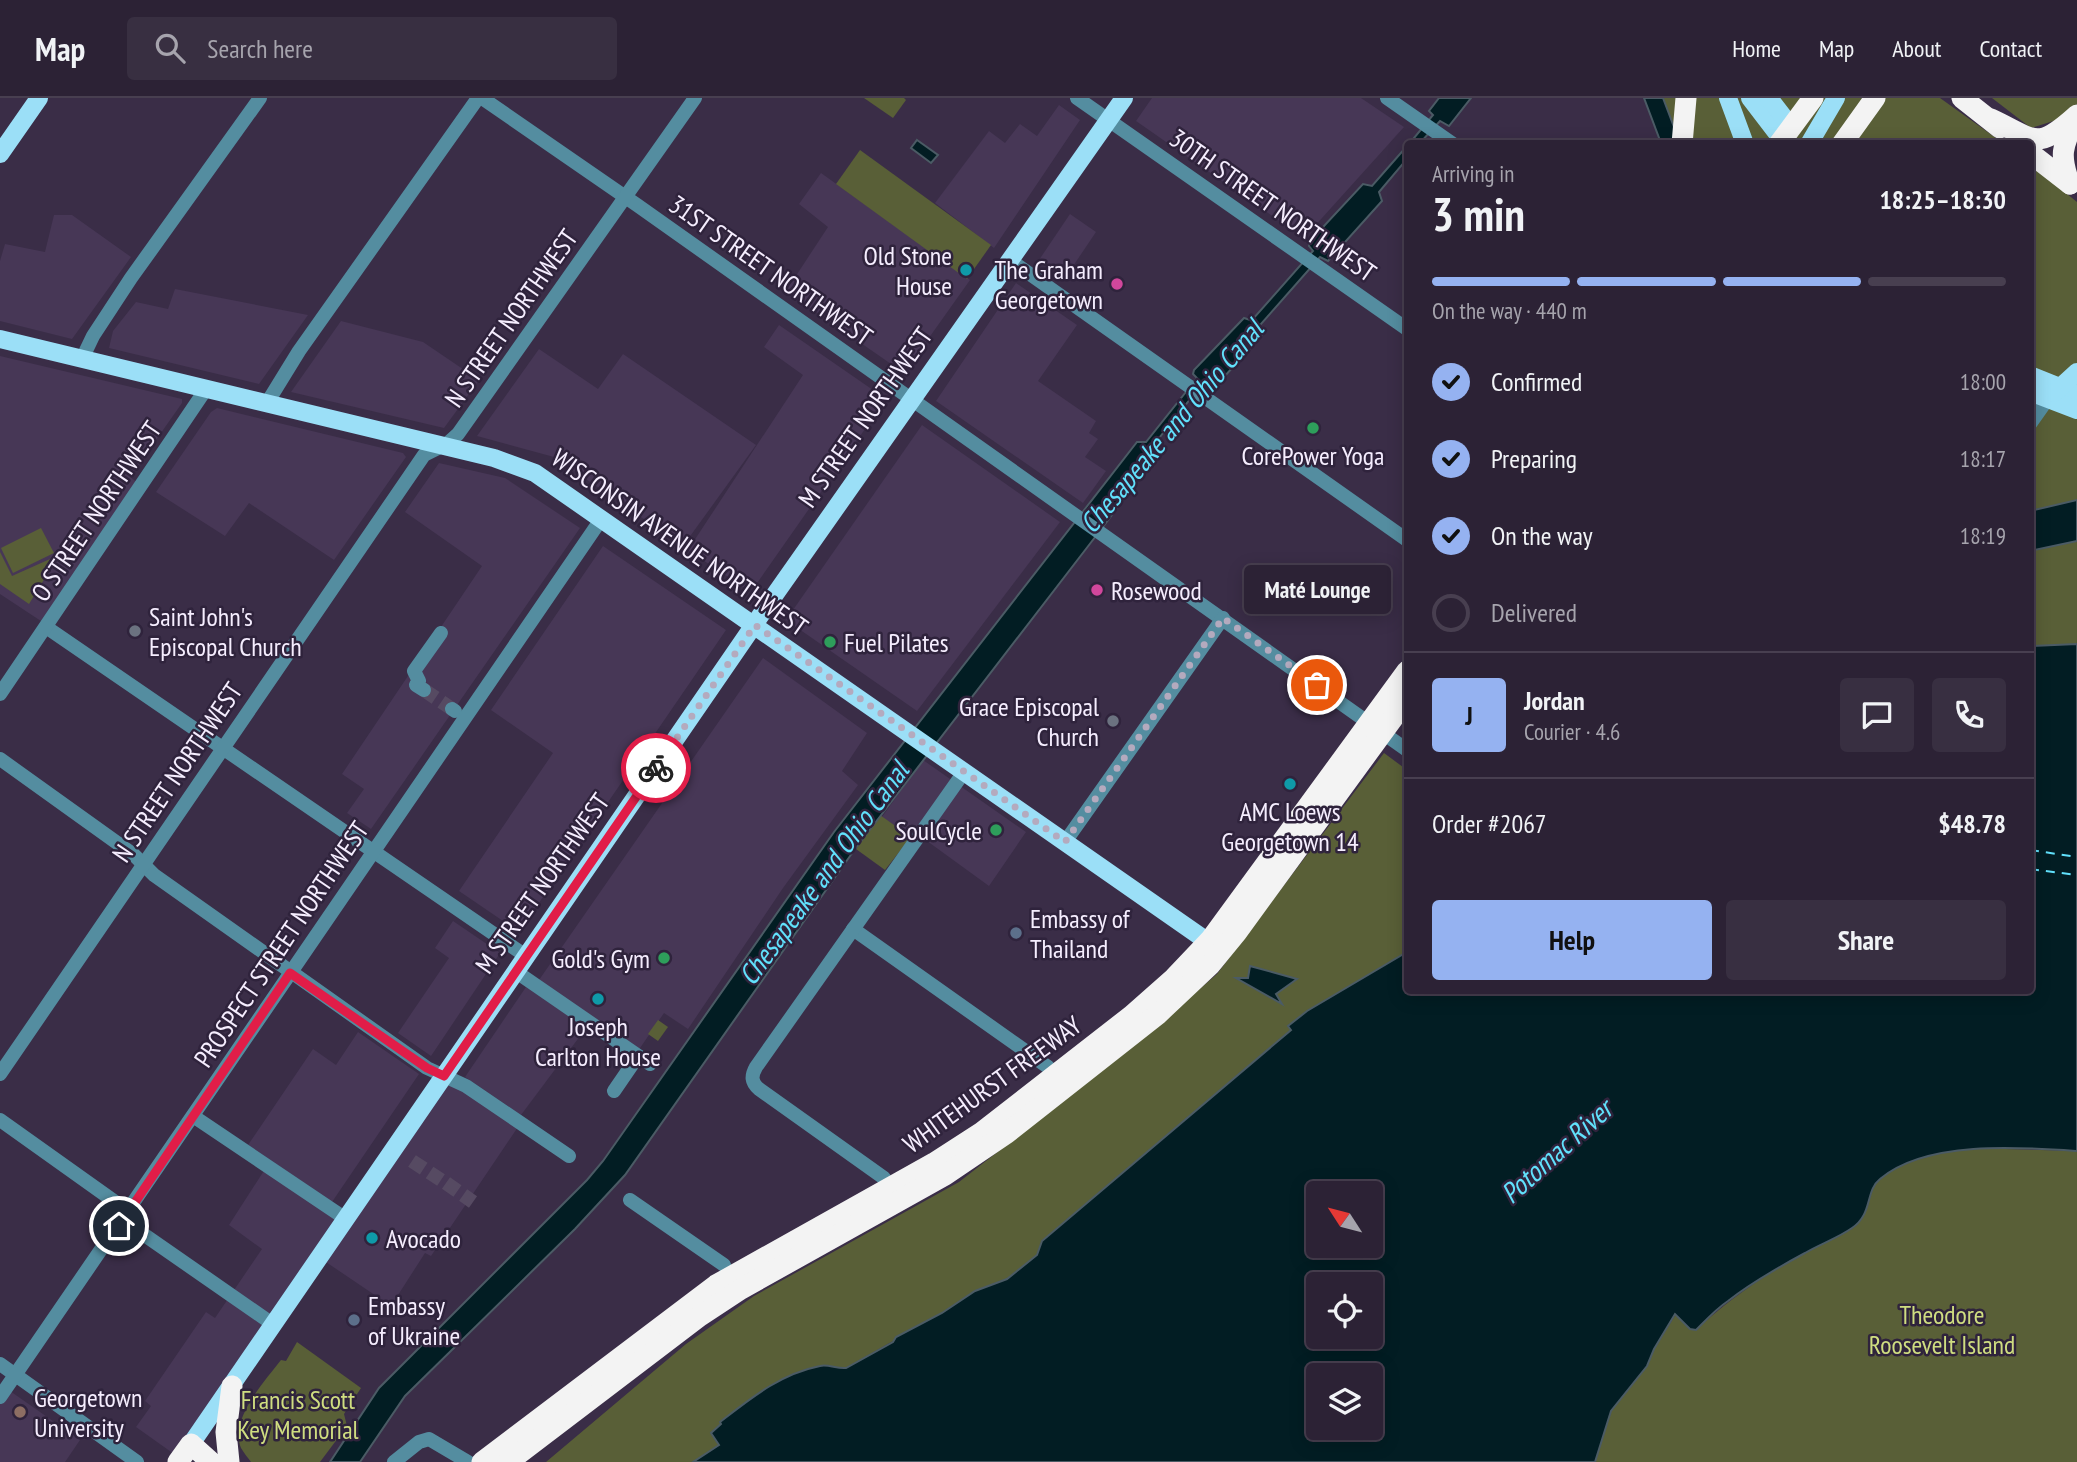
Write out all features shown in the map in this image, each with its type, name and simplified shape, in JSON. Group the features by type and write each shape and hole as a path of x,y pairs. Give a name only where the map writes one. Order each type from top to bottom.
{"highway":[{"path":"1682,140 1686,98"},
{"path":"1845,140 1875,98"},
{"path":"1962,98 2013,140"},
{"path":"1990,119 2037,140 2051,136 2077,116"},
{"path":"2073,186 2062,156 2065,140 2077,116"},
{"path":"2020,140 2046,129 2077,122"},
{"path":"2034,156 2073,186"},
{"name":"WHITEHURST FREEWAY","path":"482,1462 716,1285 961,1146 1131,1016 1192,960 1226,921 1404,675"},
{"name":"WHITEHURST FREEWAY","path":"508,1462 741,1289 964,1163 1007,1133 1157,1015 1210,965 1237,932 1404,703"},
{"path":"526,1462 650,1355"},
{"path":"229,1462 226,1432 232,1386"},
{"path":"191,1444 211,1462"},
{"name":"M STREET NORTHWEST","path":"178,1462 191,1444"}],"main road":[{"path":"0,154 39,98"},
{"name":"M STREET NORTHWEST","path":"191,1444 515,971 1124,98"},
{"path":"1728,98 1744,140"},
{"path":"1750,98 1791,121"},
{"path":"1769,98 1791,121"},
{"path":"1815,134 1836,98"},
{"path":"1815,134 1847,98"},
{"name":"WISCONSIN AVENUE NORTHWEST","path":"0,339 524,467 602,518 1214,946"},
{"path":"2061,391 2077,372"},
{"path":"2034,377 2061,391 2077,410"},
{"path":"2034,392 2061,391 2077,394"},
{"path":"1214,946 1404,689"}],"street":[{"path":"82,359 93,336 131,278 260,98"},
{"path":"267,403 299,351 480,98"},
{"name":"31ST STREET NORTHWEST","path":"480,98 625,197 1404,748"},
{"name":"N STREET NORTHWEST","path":"0,1074 424,455 443,446 458,434 695,98"},
{"name":"30TH STREET NORTHWEST","path":"1077,98 1404,327"},
{"path":"1387,98 1448,140"},
{"path":"1010,260 1401,537"},
{"name":"O STREET NORTHWEST","path":"0,694 206,389"},
{"path":"2034,420 2061,391"},
{"name":"PROSPECT STREET NORTHWEST","path":"0,1397 602,518"},
{"path":"1065,842 1223,618"},
{"path":"46,627 526,956"},
{"path":"424,690 416,685 419,681 414,671 441,633"},
{"path":"0,759 134,855 154,875 290,973 427,1068 466,1086 569,1156"},
{"path":"884,1178 752,1082 755,1067 964,772"},
{"path":"853,929 1048,1067"},
{"path":"497,1462 672,1326 741,1277 902,1191 984,1139 1149,1011 1214,946"},
{"path":"515,971 644,1060 614,1091"},
{"path":"193,1116 346,1220"},
{"path":"0,1120 118,1204 133,1227 274,1325"},
{"path":"630,1200 724,1265"},
{"path":"0,1364 137,1462"},
{"path":"394,1462 419,1442 429,1440 468,1462"}],"shaded area":[{"path":"1152,98 1361,98 1404,127 1304,238 1136,121"},
{"path":"1059,105 1080,120 994,248 935,203 989,131 1005,143 1020,124 1037,136"},
{"path":"821,173 970,280 904,373 786,291 828,227 799,204"},
{"path":"1070,214 1096,232 1065,278 1039,260"},
{"path":"54,215 72,215 131,257 72,339 0,321 0,261 5,244 45,252"},
{"path":"1016,283 1077,325 1038,381 1096,421 1089,433 1098,439 1085,457 1106,471 1083,503 936,401"},
{"path":"175,289 308,315 259,384 109,348 113,331 136,302 168,309"},
{"path":"341,321 423,342 479,380 444,428 291,392"},
{"path":"779,325 886,399 755,586 746,589 688,550 803,375 764,347"},
{"path":"539,349 598,389 623,354 756,445 683,546 554,457 477,436"},
{"path":"0,356 182,399 182,403 130,477 142,486 47,625 0,594"},
{"path":"217,408 403,453 406,457 334,560 249,503 225,536 156,492 211,412"},
{"path":"922,425 1060,522 917,711 786,620"},
{"path":"439,463 505,478 580,528 371,829 347,813 364,789 342,774 482,566 405,512"},
{"path":"603,546 726,630 519,932 459,891 553,753 491,710"},
{"path":"763,658 867,733 842,771 858,785 783,888 688,1029 664,1013 638,1051 539,980"},
{"path":"923,760 1026,832 989,886 916,833 912,838 882,817"},
{"path":"453,921 500,953 431,1056 398,1033 449,958 435,948"},
{"path":"526,987 586,1028 521,1115 465,1077"},
{"path":"358,1032 419,1074 332,1202 248,1145 313,1049 336,1065"},
{"path":"444,1076 520,1124 431,1256 425,1253 391,1306 320,1258 181,1459 136,1427 151,1406 145,1401 206,1312 215,1318 262,1249 229,1225 267,1166 346,1219"},
{"name":"Georgetown University","path":"0,1384 80,1440 65,1462 0,1462"}],"green space":[{"path":"864,98 904,98 906,100 893,118"},
{"path":"1663,98 1940,98 1999,140 1679,140"},
{"path":"1992,98 2077,98 2077,104 2066,117 2031,128"},
{"path":"860,150 991,245 967,279 836,184"},
{"path":"2034,167 2077,202 2077,500 2034,510"},
{"path":"41,528 54,553 13,573 1,548"},
{"path":"2077,541 2077,644 2034,646 2034,550"},
{"path":"0,552 12,576 59,555 29,604 0,584"},
{"path":"1384,753 1404,768 1404,954 1307,1011 1288,1026 1292,1029 1042,1241 1037,1255 1007,1279 975,1291 846,1368 823,1365 722,1424 719,1445 693,1462 546,1462 686,1344 754,1296 959,1182 1131,1048 1217,974"},
{"path":"880,815 911,837 885,870 856,849"},
{"path":"658,1020 668,1027 658,1041 648,1034"},
{"name":"Theodore Roosevelt Island","path":"1967,1148 2077,1151 2077,1462 1595,1462 1611,1411 1647,1366 1654,1349 1676,1314 1696,1330 1762,1278 1858,1224 1864,1215 1872,1190 1887,1173 1913,1161"},
{"name":"Francis Scott Key Memorial","path":"297,1342 361,1388 344,1414 347,1426 320,1462 251,1462 241,1448 239,1437 244,1413 258,1389 281,1360 286,1361"}],"water":[{"path":"1439,98 1471,98 1449,126 1440,121 1423,140 1412,140 1433,115 1429,111"},
{"path":"1644,98 1663,98 1679,140 1660,140"},
{"path":"917,140 938,155 931,163 911,148"},
{"name":"Chesapeake and Ohio Canal","path":"1404,149 1404,163 1379,192 1382,201 1328,261 1320,257 1260,325 1258,328 1263,332 1262,335 1214,388 1203,383 1152,447 1155,455 1109,519 855,849 625,1175 575,1229 405,1396 360,1462 330,1462 379,1388 603,1161 834,832 1137,442 1146,442 1197,378 1193,374 1194,370 1244,318 1253,319 1313,251 1309,246 1310,241 1363,184 1372,186"},
{"path":"2077,500 2077,541 2034,550 2034,510"},
{"name":"Potomac River","path":"2077,644 2077,1151 1974,1149 1948,1152 1899,1166 1875,1184 1863,1216 1847,1232 1775,1270 1737,1294 1696,1330 1690,1329 1675,1314 1647,1366 1611,1411 1595,1462 693,1462 719,1445 711,1433 720,1422 779,1381 820,1366 846,1368 975,1291 1007,1279 1037,1255 1042,1241 1291,1030 1288,1026 1307,1011 1404,954 1404,994 2034,994 2034,646"},
{"path":"1250,966 1297,979 1276,994 1282,1004 1236,978 1248,978"}],"ferry route":[{"path":"2034,851 2077,857"},
{"path":"2034,870 2077,875"}],"tunnel":[{"path":"424,690 452,709"},
{"path":"412,1161 441,1180"},
{"path":"446,1183 473,1202"}],"way so far":[{"path":"656,768 755,625 1065,842 1223,618 1317,685"}],"place":[{"name":"Old Stone House","path":"966,270"},
{"name":"The Graham Georgetown","path":"1117,284"},
{"name":"CorePower Yoga","path":"1313,428"},
{"name":"Rosewood","path":"1097,590"},
{"name":"Saint John's Episcopal Church","path":"135,631"},
{"name":"Fuel Pilates","path":"830,642"},
{"name":"Maté Lounge","path":"1317,685"},
{"name":"Grace Episcopal Church","path":"1113,721"},
{"name":"AMC Loews Georgetown 14","path":"1290,784"},
{"name":"SoulCycle","path":"996,830"},
{"name":"Embassy of Thailand","path":"1016,933"},
{"name":"Gold's Gym","path":"664,958"},
{"name":"Joseph Carlton House","path":"598,999"},
{"name":"Avocado","path":"372,1238"},
{"name":"Embassy of Ukraine","path":"354,1320"},
{"name":"Georgetown University","path":"20,1412"}],"route":[{"path":"119,1226 290,973 427,1068 444,1076 656,768"}]}
